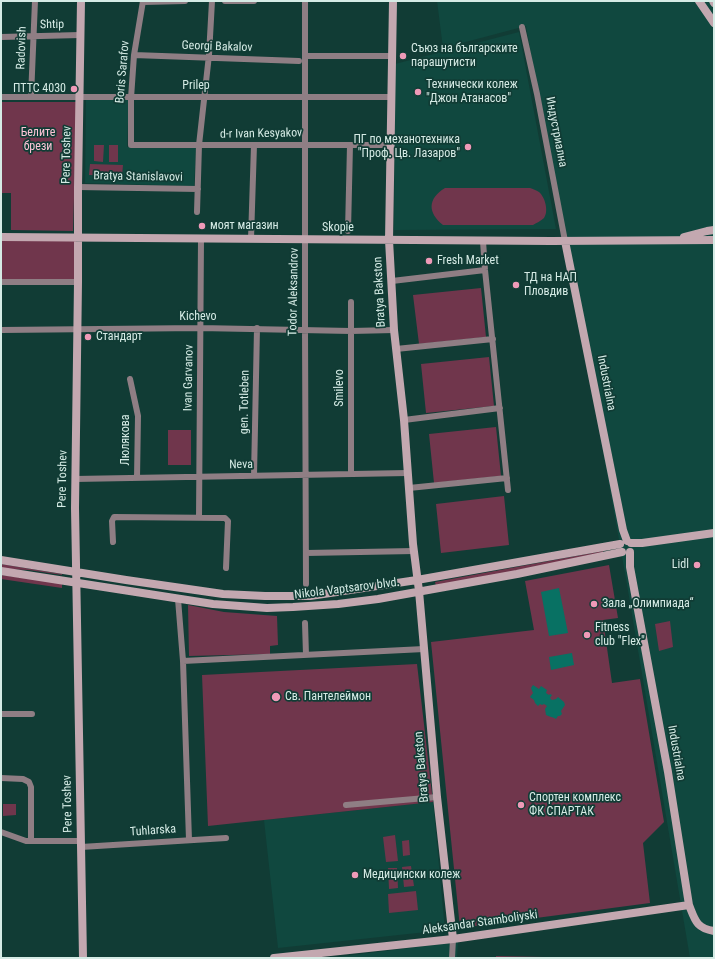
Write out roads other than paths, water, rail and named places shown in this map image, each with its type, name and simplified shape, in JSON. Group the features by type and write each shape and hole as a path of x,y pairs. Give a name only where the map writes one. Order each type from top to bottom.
{"street":[{"name":"Radovish","path":"31,97 35,1"},
{"name":"Pere Toshev","path":"80,1 78,329 75,479 83,958"},
{"path":"143,1 185,1"},
{"name":"Boris Sarafov","path":"131,145 131,98 134,55 143,1"},
{"path":"197,212 199,145 205,97 212,1"},
{"path":"225,1 254,1"},
{"name":"Todor Aleksandrov","path":"306,1 306,239 304,330 306,584"},
{"name":"Bratya Bakston","path":"393,1 389,240 394,330 404,420 414,551 437,797 453,939"},
{"path":"699,1 714,23"},
{"name":"Индустриална","path":"522,27 537,94 565,241"},
{"name":"Shtip","path":"1,36 80,35"},
{"name":"Georgi Bakalov","path":"134,55 299,61"},
{"path":"306,56 392,56"},
{"name":"Prilep","path":"1,96 131,98 392,97"},
{"name":"d-r Ivan Kesyakov","path":"131,145 391,145"},
{"path":"251,239 254,145"},
{"path":"348,231 350,145"},
{"name":"Bratya Stanislavovi","path":"78,187 198,189"},
{"name":"Skopie","path":"674,240 714,230"},
{"name":"Skopie","path":"1,237 483,241 714,240"},
{"name":"Ivan Garvanov","path":"199,518 201,239"},
{"path":"483,241 508,490"},
{"name":"Industrialna","path":"565,241 623,530 668,772 689,905 695,922 702,928 714,931"},
{"path":"392,281 485,270"},
{"path":"1,282 78,282"},
{"name":"Smilevo","path":"351,302 352,474"},
{"name":"Kichevo","path":"1,330 257,328 351,331 394,330"},
{"name":"gen. Totleben","path":"254,476 257,328"},
{"path":"396,349 493,339"},
{"name":"Люлякова","path":"130,379 138,416 137,478"},
{"path":"404,420 500,408"},
{"name":"Neva","path":"75,479 408,473"},
{"path":"409,488 507,478"},
{"path":"113,542 112,521 114,517 224,518 228,521 226,568"},
{"name":"Nikola Vaptsarov blvd.","path":"1,571 178,600 238,606 293,608 338,604 419,592 517,574 642,543 714,533"},
{"name":"Nikola Vaptsarov blvd.","path":"1,560 222,594 265,596 318,595 626,547"},
{"path":"306,553 414,551"},
{"path":"178,600 183,661 189,840"},
{"path":"305,623 306,655"},
{"path":"183,661 424,649"},
{"path":"1,714 32,714"},
{"path":"1,778 23,779 29,782 31,787 31,841"},
{"path":"346,805 437,797"},
{"name":"Tuhlarska","path":"1,832 26,841 81,844 226,838"},
{"name":"Aleksandar Stamboliyski","path":"274,958 453,939 689,905"},
{"path":"452,958 453,939"}],"place":[{"name":"Съюз на българските парашутисти","path":"403,56"},
{"name":"ПТТС 4030","path":"74,89"},
{"name":"Технически колеж \"Джон Атанасов\"","path":"418,92"},
{"name":"ПГ по механотехника \"Проф. Цв. Лазаров\"","path":"468,147"},
{"name":"моят магазин","path":"202,226"},
{"name":"Fresh Market","path":"429,261"},
{"name":"ТД на НАП Пловдив","path":"516,285"},
{"name":"Стандарт","path":"88,337"},
{"name":"Lidl","path":"697,565"},
{"name":"Зала „Олимпиада“","path":"594,604"},
{"name":"Fitness club \"Flex\"","path":"587,635"},
{"name":"Св. Пантелеймон","path":"276,697"},
{"name":"Спортен комплекс ФК СПАРТАК","path":"521,805"},
{"name":"Медицински колеж","path":"355,875"}],"park label":[{"name":"Белите брези","path":"38,140"}]}
